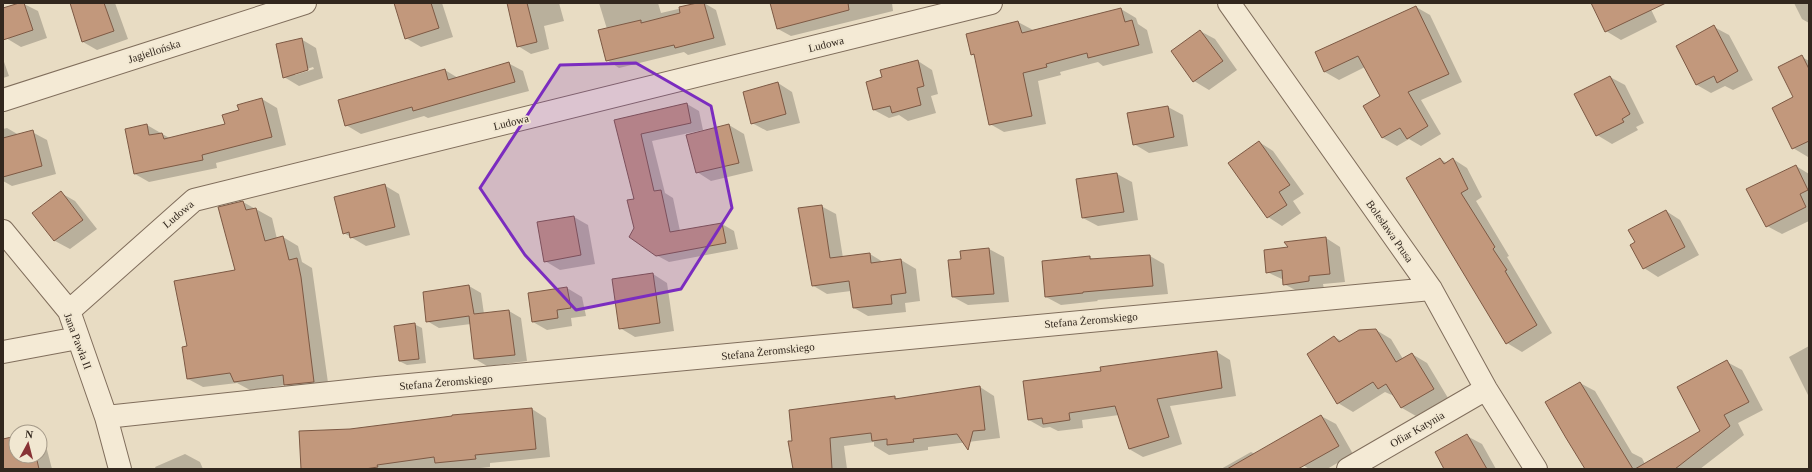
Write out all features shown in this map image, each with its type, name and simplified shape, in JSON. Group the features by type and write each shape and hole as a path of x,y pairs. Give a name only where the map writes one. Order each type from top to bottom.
{"street":[{"name":"Jagiellońska","path":"3,100 305,3"},
{"name":"Ludowa","path":"69,312 194,200 991,3"},
{"name":"Bolesława Prusa","path":"1229,3 1431,289 1486,388 1536,469"},
{"name":"Jana Pawła II","path":"3,231 69,312 106,417 120,469"},
{"name":"Stefana Żeromskiego","path":"106,417 392,387 1431,289"},
{"path":"3,352 78,338"},
{"name":"Ofiar Katynia","path":"1348,469 1486,388"}],"highlighted area":[{"path":"636,63 711,106 732,208 681,289 576,310 525,255 480,188 560,65"}],"building":[{"path":"24,3 33,30 3,40 3,8"},
{"path":"70,3 104,3 114,31 82,42"},
{"path":"394,3 431,3 439,28 405,39"},
{"path":"507,3 527,3 537,42 517,47"},
{"path":"704,3 714,38 675,48 674,45 606,61 598,30 641,20 641,23 680,13 679,7"},
{"path":"770,3 848,3 849,10 777,29"},
{"path":"1591,3 1666,3 1605,32"},
{"path":"1416,6 1449,74 1408,92 1428,126 1407,139 1400,128 1382,138 1363,106 1380,96 1358,56 1324,72 1315,52"},
{"path":"1121,8 1125,22 1132,20 1139,45 1088,58 1087,53 1046,64 1047,67 1023,73 1032,116 989,125 974,54 971,55 966,34 1018,21 1022,33"},
{"path":"1714,25 1738,71 1717,83 1714,76 1696,85 1676,46"},
{"path":"1200,30 1223,61 1193,82 1171,51"},
{"path":"302,38 308,70 283,78 276,44"},
{"path":"1802,55 1809,69 1809,141 1792,149 1772,108 1793,97 1778,67"},
{"path":"918,60 924,86 917,88 921,105 892,113 890,106 873,110 866,82 882,77 880,70"},
{"path":"509,62 515,82 413,111 412,107 345,126 338,100 445,69 448,80"},
{"path":"1610,76 1630,114 1622,119 1624,122 1596,136 1574,94"},
{"path":"778,82 786,114 751,124 743,92"},
{"path":"262,98 272,137 202,155 203,160 134,174 125,129 147,124 149,135 162,133 164,139 225,124 222,115 239,110 237,105"},
{"path":"687,103 691,123 641,134 654,191 661,190 670,232 722,223 726,243 656,256 629,237 634,228 627,200 634,199 614,120"},
{"path":"1168,106 1174,137 1133,145 1127,113"},
{"path":"729,124 739,163 696,173 686,135"},
{"path":"33,130 42,166 3,177 3,138"},
{"path":"1259,141 1290,185 1279,192 1287,205 1267,218 1228,163"},
{"path":"1440,158 1444,164 1453,158 1468,189 1461,193 1495,247 1493,249 1507,270 1505,271 1537,325 1506,344 1406,178"},
{"path":"1796,165 1808,190 1800,194 1806,207 1766,227 1746,189"},
{"path":"1117,173 1124,212 1082,218 1076,179"},
{"path":"385,184 395,227 350,238 349,232 343,234 334,197"},
{"path":"61,191 83,220 54,241 32,213"},
{"path":"243,201 246,210 256,208 265,241 283,236 289,260 297,258 301,277 314,382 284,385 283,375 234,382 230,373 187,379 182,347 187,346 174,281 235,270 218,207"},
{"path":"822,205 830,258 870,253 871,263 901,259 906,293 891,295 892,304 853,308 849,281 812,286 798,208"},
{"path":"1666,210 1685,247 1643,269 1630,245 1635,242 1628,230"},
{"path":"574,216 581,255 544,262 537,222"},
{"path":"1326,237 1330,274 1309,276 1309,281 1283,285 1282,270 1266,273 1264,250 1288,247 1284,242"},
{"path":"989,248 994,294 952,297 948,260 961,259 960,251"},
{"path":"1150,255 1153,286 1045,297 1042,261 1090,256 1090,259"},
{"path":"653,273 660,323 619,329 612,279"},
{"path":"469,285 474,314 509,310 515,355 474,359 469,316 426,322 423,292"},
{"path":"567,287 571,308 557,310 558,318 532,322 528,293"},
{"path":"415,323 419,359 399,361 394,326"},
{"path":"1376,329 1396,362 1412,353 1434,389 1401,408 1386,384 1378,389 1373,382 1337,404 1307,354 1334,336 1339,342 1359,330"},
{"path":"1217,351 1222,388 1157,399 1169,437 1129,449 1115,406 1069,413 1070,420 1043,424 1042,418 1028,420 1023,381 1101,371 1100,367"},
{"path":"1727,360 1749,402 1724,415 1730,426 1675,469 1635,469 1700,431 1677,387"},
{"path":"1580,382 1633,469 1585,469 1566,438 1545,402"},
{"path":"980,386 985,430 973,431 968,450 957,434 913,439 914,442 887,445 887,439 872,441 871,433 830,438 832,469 793,469 788,441 792,441 789,410 895,396 895,399"},
{"path":"532,408 536,449 475,455 476,459 435,463 434,457 377,465 378,467 365,469 301,469 299,431 350,429 452,415"},
{"path":"1321,415 1339,446 1298,469 1227,469"},
{"path":"1467,434 1487,469 1444,469 1435,452"},
{"path":"8,438 8,464 38,464 39,469 3,469 3,439"}]}
